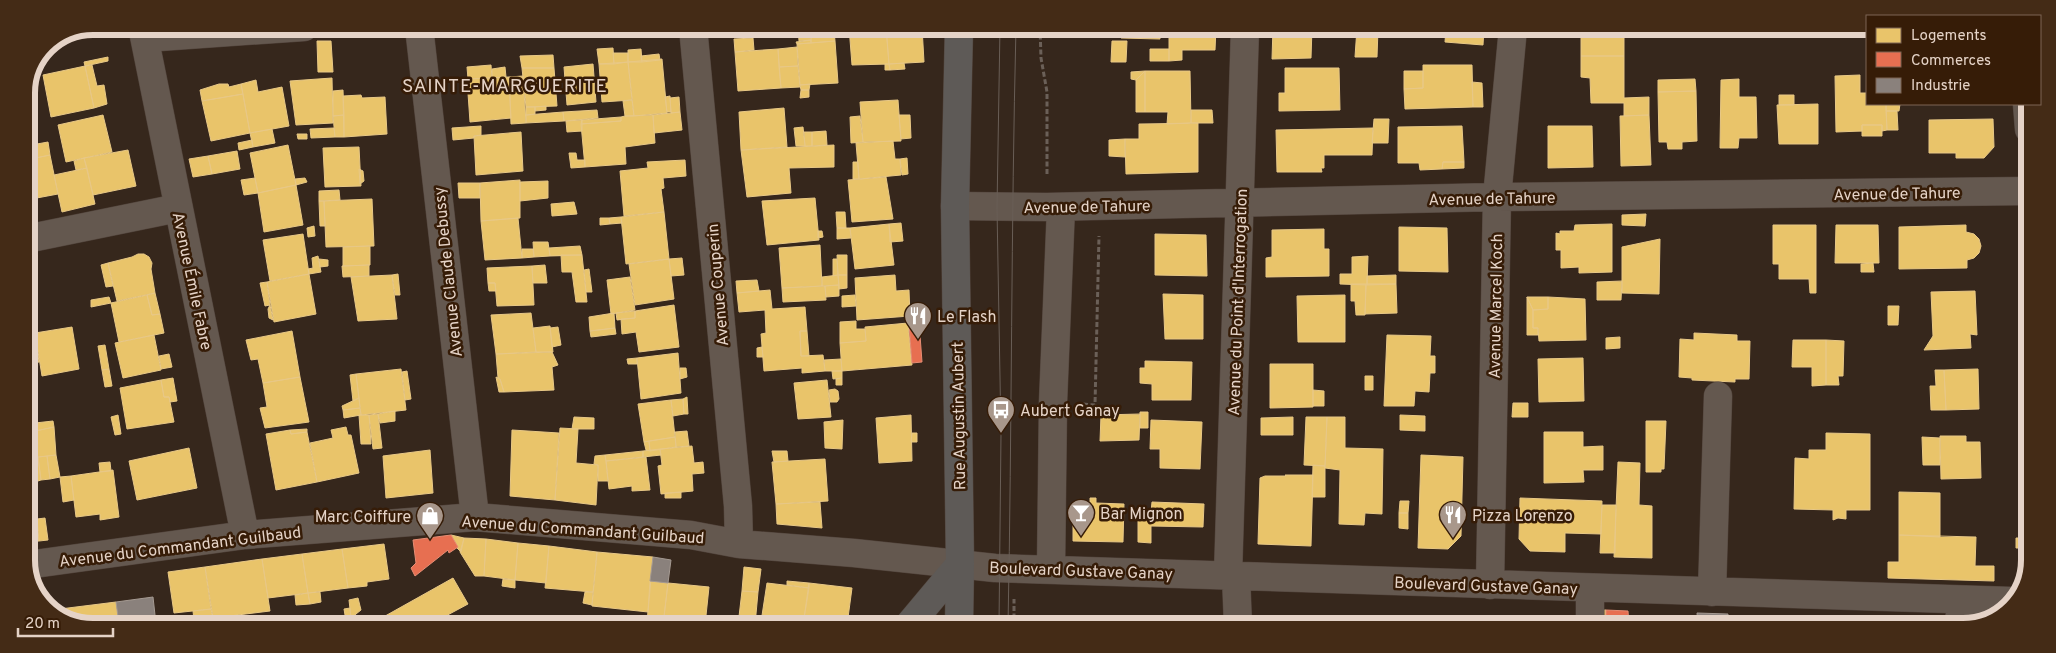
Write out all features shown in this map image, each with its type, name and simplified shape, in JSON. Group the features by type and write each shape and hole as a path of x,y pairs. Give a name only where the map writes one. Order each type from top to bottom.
{"main road":[{"name":"Rue Augustin Aubert","path":"959,35 955,206 959,618"},
{"path":"915,618 960,564"}],"street":[{"name":"Avenue Émile Fabre","path":"145,35 245,536"},
{"name":"Avenue Claude Debussy","path":"420,35 476,517"},
{"name":"Avenue Couperin","path":"694,35 738,506 739,544"},
{"name":"Avenue du Point d'Interrogation","path":"1237,618 1232,576 1245,35"},
{"name":"Avenue Marcel Koch","path":"1490,585 1497,197 1512,35"},
{"name":"Avenue de Tahure","path":"955,206 997,208 1497,197 2021,191"},
{"path":"1051,569 1053,403 1061,207"},
{"path":"35,236 178,208"},
{"path":"1712,592 1718,396"},
{"name":"Avenue du Commandant Guilbaud","path":"35,564 245,536 476,517 691,535 739,544 960,564"},
{"name":"Boulevard Gustave Ganay","path":"960,564 995,568 2004,601"},
{"path":"1590,588 1590,618"},
{"path":"1959,618 1962,600"}],"path":[{"path":"1053,403 1096,405 1099,206"},
{"path":"1014,602 1014,618"}],"building: Logements":[{"path":"799,35 811,35 811,40 799,41"},
{"path":"811,35 834,35 835,41 811,43"},
{"path":"850,35 887,35 889,64 852,65"},
{"path":"887,35 922,35 924,62 889,64"},
{"path":"1121,35 1160,35 1160,39 1121,38"},
{"path":"1169,35 1216,35 1215,50 1182,50 1182,60 1169,61"},
{"path":"1273,35 1312,35 1311,58 1272,59"},
{"path":"1357,35 1378,35 1377,57 1355,57"},
{"path":"1446,35 1484,35 1483,45 1445,42"},
{"path":"1581,35 1624,35 1624,56 1581,56"},
{"path":"753,38 754,50 735,52 734,39"},
{"path":"811,40 811,43 797,44 796,42"},
{"path":"317,41 331,41 333,72 318,72"},
{"path":"835,41 838,83 800,85 797,44"},
{"path":"1112,41 1127,41 1126,62 1111,62"},
{"path":"797,47 798,66 779,67 778,49"},
{"path":"613,48 614,64 599,64 597,49"},
{"path":"641,49 642,62 628,62 628,50"},
{"path":"778,49 781,88 738,91 735,52"},
{"path":"1150,49 1169,49 1169,61 1150,61"},
{"path":"613,53 628,53 628,62 614,64"},
{"path":"659,54 660,60 642,62 641,56"},
{"path":"553,55 554,68 522,68 520,56"},
{"path":"1581,56 1624,56 1624,98 1649,97 1649,115 1624,116 1624,103 1591,103 1590,78 1581,77"},
{"path":"108,57 108,61 85,66 84,62"},
{"path":"662,59 667,113 634,116 628,62"},
{"path":"628,62 632,100 602,102 599,64"},
{"path":"904,63 905,69 890,70 889,64"},
{"path":"593,64 596,102 567,105 564,67"},
{"path":"885,64 889,64 890,70 885,70"},
{"path":"92,65 97,86 104,85 107,104 94,108 85,66"},
{"path":"491,65 492,78 468,79 467,67"},
{"path":"1423,65 1472,65 1473,107 1405,109 1404,89 1423,88"},
{"path":"85,66 94,108 51,117 43,75"},
{"path":"798,66 800,87 781,88 779,67"},
{"path":"505,67 506,77 492,78 492,69"},
{"path":"522,68 554,68 557,106 526,107"},
{"path":"1285,68 1339,68 1340,110 1279,111 1279,93 1285,93"},
{"path":"1145,71 1136,80 1131,79 1131,72"},
{"path":"1145,71 1145,112 1136,112 1136,80"},
{"path":"1145,71 1190,71 1191,123 1167,124 1168,112 1145,112"},
{"path":"1404,71 1423,71 1423,88 1404,89"},
{"path":"1860,75 1860,93 1866,93 1866,105 1886,105 1887,130 1882,131 1882,125 1862,125 1862,131 1836,132 1835,76"},
{"path":"523,76 526,123 511,124 509,77"},
{"path":"509,77 511,118 470,122 467,79"},
{"path":"332,78 333,123 296,125 290,81"},
{"path":"1695,79 1696,91 1658,92 1658,80"},
{"path":"1739,79 1739,97 1756,97 1757,138 1739,138 1738,148 1720,148 1721,80"},
{"path":"256,80 258,92 282,87 289,126 250,133 241,84"},
{"path":"1472,82 1482,83 1483,107 1473,107"},
{"path":"219,84 228,84 229,87 241,84 243,94 202,101 200,90"},
{"path":"810,84 809,90 801,90 800,85"},
{"path":"343,90 344,115 333,116 333,91"},
{"path":"801,90 809,90 809,97 800,98"},
{"path":"1696,91 1697,141 1682,142 1682,149 1668,149 1667,142 1659,142 1658,92"},
{"path":"243,94 250,133 211,141 202,101"},
{"path":"361,95 362,98 385,97 387,134 344,137 343,96"},
{"path":"1779,95 1794,95 1794,105 1779,105"},
{"path":"670,96 671,112 667,112 665,97"},
{"path":"679,97 680,112 671,113 670,98"},
{"path":"632,100 634,116 625,116 623,101"},
{"path":"898,100 901,141 863,142 860,102"},
{"path":"1818,104 1818,144 1779,144 1777,105"},
{"path":"1886,105 1900,105 1899,111 1886,111"},
{"path":"546,106 546,110 535,111 535,107"},
{"path":"526,107 535,107 535,114 526,115"},
{"path":"784,108 787,147 741,150 739,112"},
{"path":"597,110 598,118 564,121 563,112"},
{"path":"1191,110 1212,110 1213,123 1191,123"},
{"path":"1886,111 1897,111 1898,130 1887,130"},
{"path":"563,112 564,121 526,123 526,115"},
{"path":"680,112 682,130 654,133 653,115"},
{"path":"103,115 112,152 66,162 58,125"},
{"path":"344,115 344,137 335,137 333,116"},
{"path":"653,115 655,143 625,147 626,164 585,167 581,124 621,121 621,117 625,116"},
{"path":"899,115 910,115 911,138 901,139"},
{"path":"1649,115 1651,165 1621,166 1620,116"},
{"path":"860,116 863,142 851,143 850,117"},
{"path":"621,117 621,121 581,124 582,120"},
{"path":"1374,119 1389,119 1388,143 1372,143"},
{"path":"1993,119 1994,147 1984,158 1956,158 1956,153 1929,153 1929,120"},
{"path":"582,120 582,131 567,132 566,121"},
{"path":"1198,123 1198,172 1126,174 1125,139 1139,139 1139,124"},
{"path":"1862,125 1882,125 1882,136 1862,136"},
{"path":"481,126 481,135 474,136 474,138 453,140 452,128"},
{"path":"1462,126 1464,162 1443,162 1442,169 1420,170 1419,163 1398,163 1398,127"},
{"path":"1548,126 1592,126 1593,167 1548,168"},
{"path":"803,127 805,146 796,146 794,128"},
{"path":"334,128 335,137 311,138 310,129"},
{"path":"1373,128 1372,155 1324,155 1324,168 1321,168 1322,172 1277,172 1276,130"},
{"path":"272,129 275,143 253,147 250,133"},
{"path":"826,131 827,145 812,146 812,132"},
{"path":"521,132 523,171 476,175 474,136"},
{"path":"804,132 812,132 812,146 805,146"},
{"path":"297,134 307,134 307,139 298,139"},
{"path":"1125,139 1125,157 1109,156 1109,140"},
{"path":"252,140 253,147 239,150 238,143"},
{"path":"893,141 895,159 900,159 901,175 859,179 856,143"},
{"path":"48,142 50,155 35,158 35,144"},
{"path":"288,145 296,185 258,193 250,153"},
{"path":"834,145 834,167 789,168 791,193 747,197 741,150"},
{"path":"359,147 361,186 325,187 323,148"},
{"path":"128,150 136,186 93,195 84,158"},
{"path":"237,151 240,169 212,174 208,156"},
{"path":"569,153 576,153 577,160 585,160 585,167 571,168"},
{"path":"50,155 58,194 35,198 35,158"},
{"path":"208,156 212,174 193,177 189,159"},
{"path":"84,158 87,168 76,170 74,161"},
{"path":"907,158 908,174 902,175 900,159"},
{"path":"685,160 686,176 663,178 664,188 661,189 664,212 624,216 620,171 648,168 647,162"},
{"path":"853,162 858,162 859,179 853,179"},
{"path":"1443,162 1464,162 1464,168 1442,169"},
{"path":"87,168 95,204 62,212 54,175"},
{"path":"359,169 363,171 364,181 360,184"},
{"path":"886,177 893,219 852,222 848,180"},
{"path":"255,178 258,193 244,195 241,180"},
{"path":"305,178 307,182 296,185 295,179"},
{"path":"520,180 520,218 481,221 480,183"},
{"path":"548,181 548,198 520,201 520,182"},
{"path":"458,183 480,183 480,198 459,198"},
{"path":"296,185 303,225 264,232 258,193"},
{"path":"339,190 340,200 319,201 319,191"},
{"path":"815,198 819,240 767,245 762,201"},
{"path":"372,199 374,246 326,247 324,201"},
{"path":"319,201 324,201 325,226 320,226"},
{"path":"574,202 577,214 552,216 551,204"},
{"path":"664,212 669,259 626,264 621,217"},
{"path":"836,212 845,212 846,228 837,228"},
{"path":"1646,214 1645,226 1622,225 1622,215"},
{"path":"621,217 622,223 610,224 609,218"},
{"path":"518,218 522,258 485,260 481,221"},
{"path":"600,218 609,218 610,224 600,225"},
{"path":"901,223 903,241 890,242 889,224"},
{"path":"889,224 894,265 855,269 850,228"},
{"path":"1612,224 1612,272 1579,273 1579,267 1561,268 1561,250 1556,250 1556,233 1560,234 1560,231 1574,231 1575,225"},
{"path":"1773,225 1816,225 1816,293 1810,293 1809,279 1779,279 1779,264 1773,264"},
{"path":"1836,225 1878,225 1879,263 1835,263"},
{"path":"1966,225 1966,232 1974,234 1979,239 1981,246 1979,253 1974,258 1967,260 1967,268 1899,269 1899,227"},
{"path":"314,226 315,236 308,237 307,228"},
{"path":"1399,227 1447,228 1448,272 1399,271"},
{"path":"837,228 850,228 851,238 837,239"},
{"path":"1324,229 1324,249 1329,249 1329,276 1266,277 1266,258 1272,257 1272,230"},
{"path":"818,231 822,231 823,237 818,238"},
{"path":"303,234 309,274 270,281 263,240"},
{"path":"1155,234 1206,235 1207,276 1155,275"},
{"path":"1660,239 1659,294 1622,293 1622,247"},
{"path":"533,242 548,242 550,256 534,257"},
{"path":"820,245 822,286 782,288 779,248"},
{"path":"370,246 370,265 343,266 343,247"},
{"path":"580,246 582,255 550,256 549,248"},
{"path":"522,249 533,249 534,257 522,258"},
{"path":"144,254 149,257 152,263 151,269 155,293 117,301 108,263"},
{"path":"561,255 582,255 587,302 576,302 572,272 562,272"},
{"path":"837,255 847,255 847,275 838,275"},
{"path":"318,256 321,272 309,274 308,269 313,268 312,258"},
{"path":"1368,256 1367,285 1340,284 1340,274 1352,274 1352,257"},
{"path":"682,258 684,275 671,276 669,259"},
{"path":"319,259 328,260 328,266 320,267"},
{"path":"669,259 674,299 635,305 629,264"},
{"path":"833,259 837,259 838,275 833,276"},
{"path":"108,263 113,286 106,287 101,265"},
{"path":"1873,263 1874,272 1861,272 1861,264"},
{"path":"369,265 369,276 343,277 342,266"},
{"path":"545,265 547,283 533,283 532,266"},
{"path":"532,266 534,305 497,306 495,283 488,283 487,268"},
{"path":"589,269 592,292 586,292 584,270"},
{"path":"309,274 316,314 274,322 267,282"},
{"path":"398,274 400,295 395,295 392,275"},
{"path":"392,275 397,319 358,321 351,277"},
{"path":"838,275 847,275 847,288 839,289"},
{"path":"838,275 839,285 822,286 822,277"},
{"path":"895,275 896,291 909,290 910,316 857,320 855,278"},
{"path":"1396,275 1396,284 1367,285 1367,276"},
{"path":"630,277 635,310 611,314 607,280"},
{"path":"757,280 759,291 737,293 736,281"},
{"path":"1622,281 1621,300 1597,300 1597,282"},
{"path":"267,282 270,305 265,306 260,283"},
{"path":"488,283 495,283 496,291 489,291"},
{"path":"1351,284 1366,284 1365,315 1356,315 1355,301 1351,301"},
{"path":"1366,284 1396,284 1397,313 1365,314"},
{"path":"839,285 839,296 826,297 825,286"},
{"path":"825,286 826,300 783,302 782,288"},
{"path":"770,290 772,309 805,307 807,331 800,331 801,356 823,355 825,371 802,373 802,368 764,371 761,334 766,333 765,310 739,312 737,293"},
{"path":"1975,291 1977,335 1970,334 1971,348 1924,350 1933,336 1931,292"},
{"path":"155,293 160,314 152,315 147,295"},
{"path":"1163,294 1203,295 1203,339 1165,339"},
{"path":"147,295 152,315 160,314 164,333 119,342 111,303"},
{"path":"855,295 856,306 842,307 842,296"},
{"path":"1345,295 1345,342 1298,342 1297,296"},
{"path":"109,297 111,303 91,307 91,300"},
{"path":"1527,297 1548,297 1548,309 1533,310"},
{"path":"1527,297 1533,310 1533,328 1538,328 1538,335 1527,335"},
{"path":"1548,297 1585,299 1586,340 1539,341 1538,328 1533,328 1533,310 1548,309"},
{"path":"270,305 273,320 269,318 268,309"},
{"path":"674,305 679,347 639,352 636,332 622,334 621,319 635,318 635,311"},
{"path":"1888,306 1899,306 1898,325 1888,325"},
{"path":"635,311 635,318 617,320 616,313"},
{"path":"531,313 536,352 496,354 491,315"},
{"path":"614,313 615,328 590,331 589,317"},
{"path":"856,321 856,329 865,329 866,341 840,343 840,322"},
{"path":"908,323 912,365 842,371 840,343 866,341 865,327"},
{"path":"550,326 553,352 536,352 533,328"},
{"path":"72,327 79,369 42,376 35,333"},
{"path":"558,327 561,345 552,347 550,328"},
{"path":"615,328 616,334 591,337 590,331"},
{"path":"292,331 300,377 263,383 258,359 251,360 246,340"},
{"path":"800,331 807,331 809,356 801,356"},
{"path":"1694,333 1737,335 1737,341 1750,341 1749,379 1735,379 1735,382 1692,380 1692,378 1679,377 1680,339 1694,340"},
{"path":"154,335 161,370 123,378 115,343"},
{"path":"1387,335 1431,336 1430,356 1435,356 1435,373 1430,373 1429,392 1415,391 1414,406 1384,406"},
{"path":"1620,337 1620,348 1606,349 1606,338"},
{"path":"1793,340 1826,340 1826,385 1812,386 1812,367 1792,367"},
{"path":"1826,340 1844,341 1843,376 1838,376 1839,385 1826,385"},
{"path":"105,345 109,369 102,370 98,346"},
{"path":"762,347 763,357 757,357 757,348"},
{"path":"552,352 558,365 552,367 554,390 504,392 498,378 496,354"},
{"path":"678,353 681,393 641,399 637,358"},
{"path":"169,354 172,367 161,369 159,356"},
{"path":"38,355 39,362 35,363 35,356"},
{"path":"637,358 637,364 628,364 627,359"},
{"path":"1583,358 1584,401 1539,402 1538,359"},
{"path":"841,359 842,371 825,371 824,360"},
{"path":"1145,361 1192,362 1191,400 1152,400 1152,384 1140,383 1140,368 1145,368"},
{"path":"1270,364 1313,364 1313,407 1270,408"},
{"path":"680,368 686,368 687,377 680,379"},
{"path":"109,369 112,386 105,387 102,370"},
{"path":"401,369 406,410 361,415 356,374"},
{"path":"1978,369 1979,409 1946,410 1944,370"},
{"path":"1935,370 1944,370 1946,410 1931,410 1930,386 1936,386"},
{"path":"407,371 411,399 405,400 402,372"},
{"path":"832,371 842,371 842,378 833,379"},
{"path":"356,374 359,398 353,401 350,375"},
{"path":"1365,376 1373,376 1373,390 1365,390"},
{"path":"300,377 309,422 265,428 260,408 267,407 263,383"},
{"path":"496,377 500,379 504,392 499,392"},
{"path":"173,378 177,401 170,402 169,397 164,397 161,380"},
{"path":"842,378 842,385 836,385 836,379"},
{"path":"161,380 164,397 169,397 174,422 127,429 120,388"},
{"path":"827,380 831,417 798,419 794,383"},
{"path":"835,389 838,391 839,399 837,402 830,402 829,390"},
{"path":"1313,390 1324,391 1324,406 1313,406"},
{"path":"687,397 688,414 684,414 683,399"},
{"path":"359,398 360,408 343,410 342,406"},
{"path":"683,399 684,414 673,416 671,400"},
{"path":"671,400 675,437 644,442 638,404"},
{"path":"1513,403 1528,403 1528,417 1512,417"},
{"path":"360,408 361,415 344,418 343,410"},
{"path":"395,411 395,421 380,423 378,414"},
{"path":"1140,412 1148,412 1148,428 1140,428"},
{"path":"378,414 382,448 373,449 369,415"},
{"path":"1140,414 1139,440 1100,441 1101,415"},
{"path":"118,415 121,434 115,435 111,417"},
{"path":"359,415 369,415 371,444 361,444"},
{"path":"911,415 912,461 879,463 876,418"},
{"path":"1400,415 1425,416 1425,431 1400,430"},
{"path":"574,417 594,418 594,429 572,429"},
{"path":"1293,417 1293,435 1261,435 1261,418"},
{"path":"1306,417 1327,417 1325,466 1304,465"},
{"path":"1327,417 1345,417 1345,448 1383,449 1382,514 1365,513 1364,525 1339,524 1340,470 1325,468"},
{"path":"843,420 842,449 825,448 824,422"},
{"path":"1151,420 1202,422 1200,469 1160,468 1160,449 1150,449"},
{"path":"53,421 54,427 35,431 35,423"},
{"path":"1646,421 1666,421 1664,469 1661,469 1661,472 1646,472"},
{"path":"54,427 56,455 35,457 35,431"},
{"path":"346,427 348,435 351,435 359,473 317,482 310,443 333,438 331,430"},
{"path":"560,428 578,429 576,463 598,465 596,505 555,500"},
{"path":"307,429 307,432 291,434 290,430"},
{"path":"290,430 291,434 307,432 317,482 276,490 266,434"},
{"path":"512,430 559,433 555,500 510,496"},
{"path":"687,431 689,446 676,447 675,432"},
{"path":"1544,432 1583,432 1583,447 1603,446 1603,470 1583,470 1584,482 1544,483"},
{"path":"912,433 917,433 917,442 911,442"},
{"path":"1826,433 1870,434 1870,510 1846,510 1846,519 1838,518 1833,520 1833,510 1794,509 1795,458 1809,459 1809,450 1826,450"},
{"path":"1940,436 1966,436 1966,442 1980,442 1981,478 1941,479"},
{"path":"675,437 676,447 650,451 649,441"},
{"path":"1922,437 1940,438 1940,465 1923,465"},
{"path":"649,441 650,451 646,450 644,442"},
{"path":"692,446 694,463 703,462 704,473 692,474 693,491 661,494 658,466 662,465 660,449"},
{"path":"189,448 197,488 137,500 129,461"},
{"path":"660,449 661,455 643,457 643,451"},
{"path":"430,450 433,493 386,498 383,456"},
{"path":"643,451 643,457 606,461 605,455"},
{"path":"772,451 787,451 788,461 774,462"},
{"path":"56,455 60,477 50,479 47,456"},
{"path":"605,455 608,481 598,481 598,465 594,464 595,456"},
{"path":"1421,455 1463,457 1461,536 1448,549 1418,548"},
{"path":"47,456 50,479 41,480 38,457"},
{"path":"35,457 38,457 41,480 35,482"},
{"path":"646,457 650,490 632,491 632,486 609,489 606,461"},
{"path":"825,459 828,501 776,504 772,462"},
{"path":"110,462 111,471 100,472 99,463"},
{"path":"1618,462 1640,463 1639,505 1652,506 1652,558 1614,557"},
{"path":"1313,465 1325,466 1325,497 1312,497"},
{"path":"113,470 119,517 100,520 100,514 76,517 71,476"},
{"path":"1285,475 1313,475 1311,546 1258,544 1260,478"},
{"path":"71,476 74,500 63,502 60,477"},
{"path":"681,492 681,498 665,498 665,493"},
{"path":"1899,492 1940,493 1940,537 1899,535"},
{"path":"1090,498 1096,498 1096,503 1124,504 1123,542 1073,541 1073,503 1090,503"},
{"path":"1520,498 1602,501 1601,534 1565,533 1565,552 1530,551 1519,539"},
{"path":"1400,501 1409,501 1408,513 1399,513"},
{"path":"820,502 822,528 777,524 776,504"},
{"path":"1152,502 1204,504 1203,527 1151,526 1151,543 1138,542 1138,512 1151,512"},
{"path":"1602,505 1616,505 1615,553 1600,553"},
{"path":"35,508 39,541 35,541"},
{"path":"1399,513 1408,513 1408,529 1399,528"},
{"path":"45,518 48,540 39,541 37,519"},
{"path":"451,535 464,538 461,552 457,548"},
{"path":"1899,535 1976,537 1975,566 1994,566 1994,581 1888,578 1888,562 1899,562"},
{"path":"464,538 486,539 484,576 475,576 460,552"},
{"path":"2016,538 2021,538 2021,548 2016,548"},
{"path":"486,539 518,543 515,580 484,576"},
{"path":"518,543 549,546 546,583 515,580"},
{"path":"384,544 389,579 367,582 367,586 348,588 342,549"},
{"path":"549,546 597,552 593,592 545,588"},
{"path":"342,549 348,588 308,593 302,554"},
{"path":"597,552 653,557 648,612 592,606"},
{"path":"302,554 308,593 268,598 262,559"},
{"path":"262,559 270,611 213,618 205,567"},
{"path":"205,567 211,609 174,613 168,572"},
{"path":"744,567 761,569 758,592 742,591"},
{"path":"453,578 468,604 442,618 382,618"},
{"path":"503,579 515,580 515,588 502,586"},
{"path":"650,581 668,583 664,618 647,618"},
{"path":"787,581 809,583 809,588 787,585"},
{"path":"668,583 709,587 706,618 664,618"},
{"path":"767,583 809,588 804,618 762,618"},
{"path":"809,583 852,588 848,618 804,618"},
{"path":"742,591 758,592 756,618 739,618"},
{"path":"320,592 321,602 310,604 308,593"},
{"path":"585,592 593,592 592,605 583,603"},
{"path":"308,593 310,604 296,605 295,595"},
{"path":"358,598 361,610 351,618 349,600"},
{"path":"116,602 118,618 86,618 71,614 62,609"},
{"path":"350,608 351,618 346,618 344,609"},
{"path":"211,609 213,618 194,618 193,611"},
{"path":"1601,610 1606,610 1606,618 1600,618"}],"building: Commerces":[{"path":"919,322 922,362 912,363 909,324"},
{"path":"451,535 458,547 449,553 448,550 415,576 411,568 416,563 413,540"},
{"path":"1606,610 1628,611 1628,618 1606,618"}],"building: Industrie":[{"path":"653,557 671,560 668,583 650,581"},
{"path":"153,597 155,618 118,618 116,602"},
{"path":"1697,613 1728,614 1728,618 1697,618"}],"tram line":[{"path":"999,618 1001,434 997,208 1000,35"},
{"path":"1008,618 1016,35"}],"place":[{"name":"Le Flash","path":"918,340"},
{"name":"Aubert Ganay","path":"1001,434"},
{"name":"Bar Mignon","path":"1081,537"},
{"name":"Pizza Lorenzo","path":"1453,539"},
{"name":"Marc Coiffure","path":"430,540"}],"district":[{"name":"SAINTE-MARGUERITE","path":"505,85"}]}
